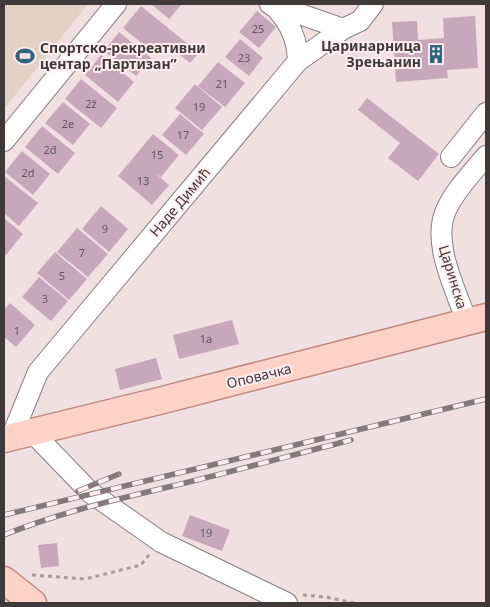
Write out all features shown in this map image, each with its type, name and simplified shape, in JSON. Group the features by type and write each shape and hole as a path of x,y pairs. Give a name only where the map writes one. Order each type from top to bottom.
{"main road":[{"name":"Оповачка","path":"14,430 178,396 477,320"},
{"path":"4,580 33,603"}],"street":[{"path":"4,141 116,4"},
{"name":"Наде Димић","path":"14,430 38,372 298,61 343,29 360,20 373,4"},
{"path":"273,6 343,29"},
{"path":"273,6 293,31 298,61"},
{"path":"451,157 486,113"},
{"name":"Царинска","path":"477,320 444,256 440,228 446,210 454,196 486,156"},
{"path":"14,430 91,494 161,542 287,603"}],"path":[{"path":"29,576 85,579 140,565 161,542"},
{"path":"267,593 326,597 354,603"}],"shaded area":[{"name":"Спортско-рекреативни центар „Партизан”","path":"4,4 88,4 4,109"}],"building":[{"path":"151,4 182,4 169,19"},
{"path":"141,6 199,53 190,63 171,48 169,51 161,45 154,53 123,28"},
{"path":"257,11 276,27 259,48 239,32"},
{"name":"Царинарница Зрењанин","path":"475,16 478,68 447,70 448,78 396,82 392,22 417,21 418,40 444,38 443,18"},
{"path":"119,32 151,58 136,76 104,51"},
{"path":"240,39 263,58 249,76 225,57"},
{"path":"101,55 134,82 118,102 85,75"},
{"path":"218,62 245,83 225,107 198,86"},
{"path":"81,79 117,108 101,128 65,99"},
{"path":"195,84 222,107 202,130 175,108"},
{"path":"367,98 439,154 418,181 388,158 400,143 358,110"},
{"path":"63,102 90,124 73,145 45,123"},
{"path":"180,114 204,134 186,155 162,135"},
{"path":"42,126 75,153 58,174 25,147"},
{"path":"153,134 179,155 161,177 155,173 169,185 152,205 118,176"},
{"path":"22,151 50,174 33,195 5,172"},
{"path":"4,176 38,203 19,226 4,213"},
{"path":"101,206 128,229 109,252 82,229"},
{"path":"4,218 23,234 6,255 4,254"},
{"path":"77,228 108,254 88,277 57,252"},
{"path":"55,252 87,279 69,300 37,273"},
{"path":"39,277 68,301 51,321 22,297"},
{"path":"10,303 35,325 16,347 4,337 4,310"},
{"path":"232,320 239,344 179,359 173,335"},
{"path":"156,358 162,379 120,390 115,369"},
{"path":"190,515 230,530 222,551 182,536"},
{"path":"57,543 59,566 41,568 38,545"}],"railway":[{"path":"4,515 486,399"},
{"path":"4,535 83,508 351,440"},
{"path":"78,491 119,474"}],"place":[{"name":"Царинарница Зрењанин","path":"436,54"},
{"name":"Спортско-рекреативни центар „Партизан”","path":"25,56"}]}
